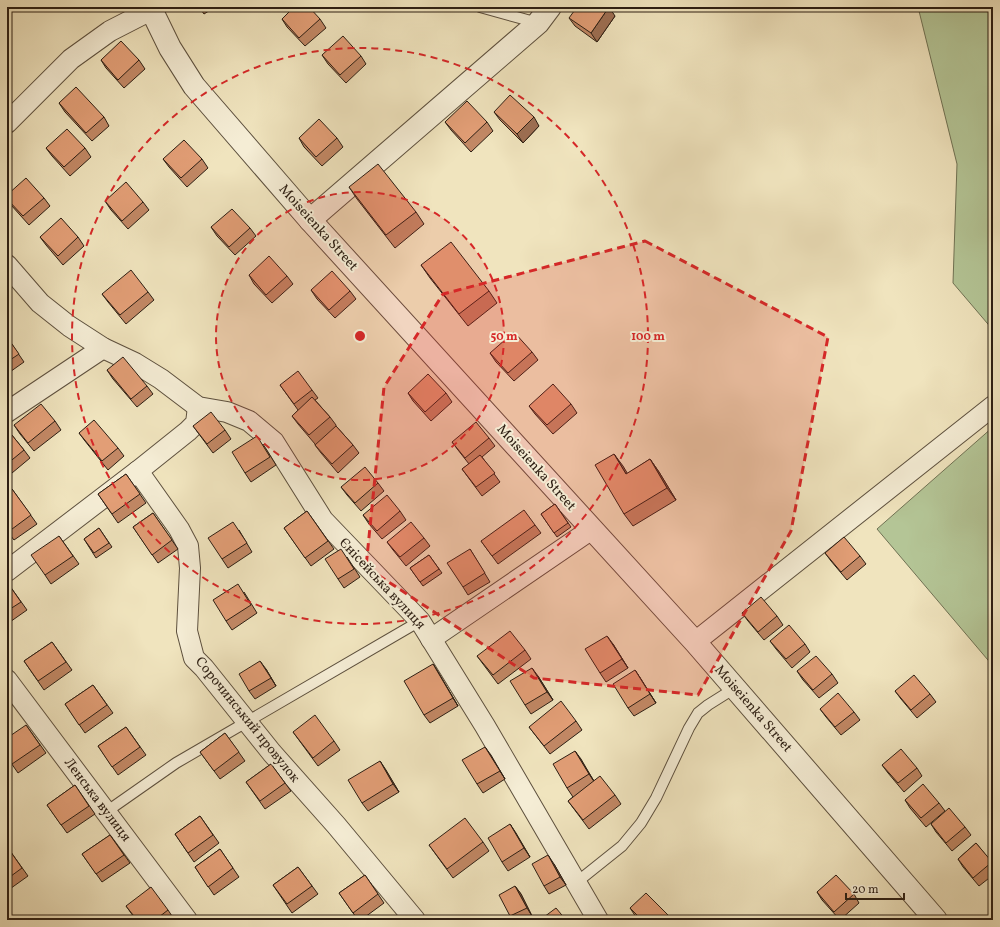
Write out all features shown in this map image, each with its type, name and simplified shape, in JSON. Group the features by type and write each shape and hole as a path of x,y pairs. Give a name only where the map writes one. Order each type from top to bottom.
{"street":[{"path":"7,123 71,59 110,31 151,8"},
{"name":"Moiseienka Street","path":"151,8 170,48 194,86 310,220 695,642 936,920"},
{"path":"310,220 544,15"},
{"name":"Єнісейська вулиця","path":"7,265 40,303 69,326 103,348 136,363 162,379 198,407 228,412 249,421 274,442 323,520 420,621 485,726 598,920"},
{"path":"7,412 103,348"},
{"path":"695,642 993,406"},
{"path":"7,571 138,471 196,423 198,407"},
{"name":"Сорочинський провулок","path":"138,471 179,529 188,546 190,568 187,631 194,658 204,668 272,753 336,825 415,920"},
{"path":"431,639 592,529"},
{"name":"Ленська вулиця","path":"7,680 187,920"}],"lane":[{"path":"480,7 544,15"},
{"path":"106,812 176,763 420,621"},
{"path":"577,882 622,846 641,823 656,798 698,713 735,688"}],"highlighted area":[{"path":"645,241 828,337 791,531 698,695 534,678 366,567 384,387 443,294"}],"green space":[{"path":"918,7 993,7 993,330 953,283 957,164"},
{"path":"993,427 993,666 877,529"}],"building":[{"path":"294,7 309,7 320,19 299,38 282,19"},
{"path":"577,7 609,7 591,33 569,18"},
{"path":"343,36 361,56 340,75 322,55"},
{"path":"121,41 139,60 118,80 101,60"},
{"path":"76,87 104,117 86,133 59,103"},
{"path":"510,95 534,117 517,134 494,112"},
{"path":"467,101 487,122 465,143 445,122"},
{"path":"319,119 337,138 316,157 299,138"},
{"path":"67,129 85,148 64,167 46,148"},
{"path":"184,140 202,159 181,178 163,159"},
{"path":"378,164 416,212 386,235 349,187"},
{"path":"26,178 44,198 23,216 7,199 7,195"},
{"path":"126,182 143,202 122,221 105,201"},
{"path":"232,209 250,228 229,247 211,227"},
{"path":"61,218 78,237 58,256 40,237"},
{"path":"451,242 489,291 459,314 421,265"},
{"path":"269,256 287,276 266,295 249,275"},
{"path":"131,270 148,292 120,315 102,294"},
{"path":"332,271 350,291 329,310 311,290"},
{"path":"514,332 532,352 508,373 490,353"},
{"path":"7,337 19,354 7,362"},
{"path":"123,357 147,386 131,399 107,370"},
{"path":"298,371 312,390 294,404 280,385"},
{"path":"428,374 446,393 425,412 408,393"},
{"path":"553,384 571,404 547,425 529,406"},
{"path":"312,397 330,417 309,435 292,416"},
{"path":"41,404 55,421 28,443 14,425"},
{"path":"211,412 225,430 207,444 193,426"},
{"path":"94,420 118,448 102,461 79,433"},
{"path":"476,422 489,438 465,458 452,442"},
{"path":"336,426 353,445 332,464 315,445"},
{"path":"7,429 24,450 7,464"},
{"path":"257,436 270,457 245,473 232,452"},
{"path":"614,454 626,474 650,459 667,488 624,514 595,465"},
{"path":"480,455 495,473 476,487 462,469"},
{"path":"365,467 378,483 355,503 341,487"},
{"path":"126,474 140,494 112,514 98,494"},
{"path":"12,489 31,515 8,532 7,492"},
{"path":"387,495 400,511 377,531 363,515"},
{"path":"555,504 568,523 554,533 541,514"},
{"path":"524,510 535,525 492,556 481,541"},
{"path":"307,511 328,541 305,558 284,528"},
{"path":"153,513 172,540 152,555 133,527"},
{"path":"233,522 247,543 222,559 208,538"},
{"path":"411,522 424,538 400,557 387,542"},
{"path":"99,528 109,543 94,553 84,539"},
{"path":"59,536 73,556 45,575 31,555"},
{"path":"844,537 860,556 841,572 825,553"},
{"path":"341,549 354,569 338,579 325,559"},
{"path":"470,549 485,573 463,587 447,563"},
{"path":"429,555 439,569 420,582 410,568"},
{"path":"7,582 21,602 7,611"},
{"path":"238,584 251,605 226,621 213,600"},
{"path":"761,597 777,616 758,632 742,613"},
{"path":"789,625 805,644 786,659 770,641"},
{"path":"510,631 525,650 493,675 477,656"},
{"path":"607,636 622,659 600,673 585,649"},
{"path":"52,642 66,662 38,681 24,661"},
{"path":"816,656 832,674 813,690 797,671"},
{"path":"260,661 271,678 249,691 239,674"},
{"path":"433,664 453,698 424,715 404,681"},
{"path":"532,668 547,692 525,705 510,681"},
{"path":"635,670 650,694 628,708 613,684"},
{"path":"914,675 930,694 911,710 895,691"},
{"path":"93,685 107,705 79,725 65,704"},
{"path":"838,693 854,712 835,727 820,709"},
{"path":"561,701 576,721 544,746 529,727"},
{"path":"315,715 334,741 313,758 293,732"},
{"path":"26,725 40,745 12,764 7,757 7,738"},
{"path":"126,727 140,747 112,767 98,746"},
{"path":"225,733 239,752 214,771 200,752"},
{"path":"485,747 500,771 477,784 462,760"},
{"path":"901,749 917,768 898,783 882,765"},
{"path":"575,751 589,774 567,788 553,764"},
{"path":"380,761 393,784 362,803 348,780"},
{"path":"271,764 285,783 260,801 246,782"},
{"path":"600,776 615,795 583,820 568,801"},
{"path":"923,784 939,803 921,818 905,800"},
{"path":"75,785 89,806 61,825 47,805"},
{"path":"949,808 965,827 946,843 931,824"},
{"path":"200,816 213,835 188,853 175,834"},
{"path":"465,818 483,842 447,869 429,845"},
{"path":"510,824 524,848 502,862 488,838"},
{"path":"110,835 124,855 96,874 82,854"},
{"path":"976,843 992,862 973,878 958,859"},
{"path":"8,848 22,868 7,879 7,849"},
{"path":"220,849 233,868 208,887 195,867"},
{"path":"548,855 560,877 544,886 532,864"},
{"path":"298,867 312,886 287,904 273,885"},
{"path":"365,875 378,894 353,913 339,893"},
{"path":"836,875 854,894 834,912 817,892"},
{"path":"515,886 527,908 510,916 499,895"},
{"path":"151,887 168,910 155,920 137,920 126,906"},
{"path":"646,893 673,920 642,920 630,908"},
{"path":"556,908 566,920 540,920"}]}
